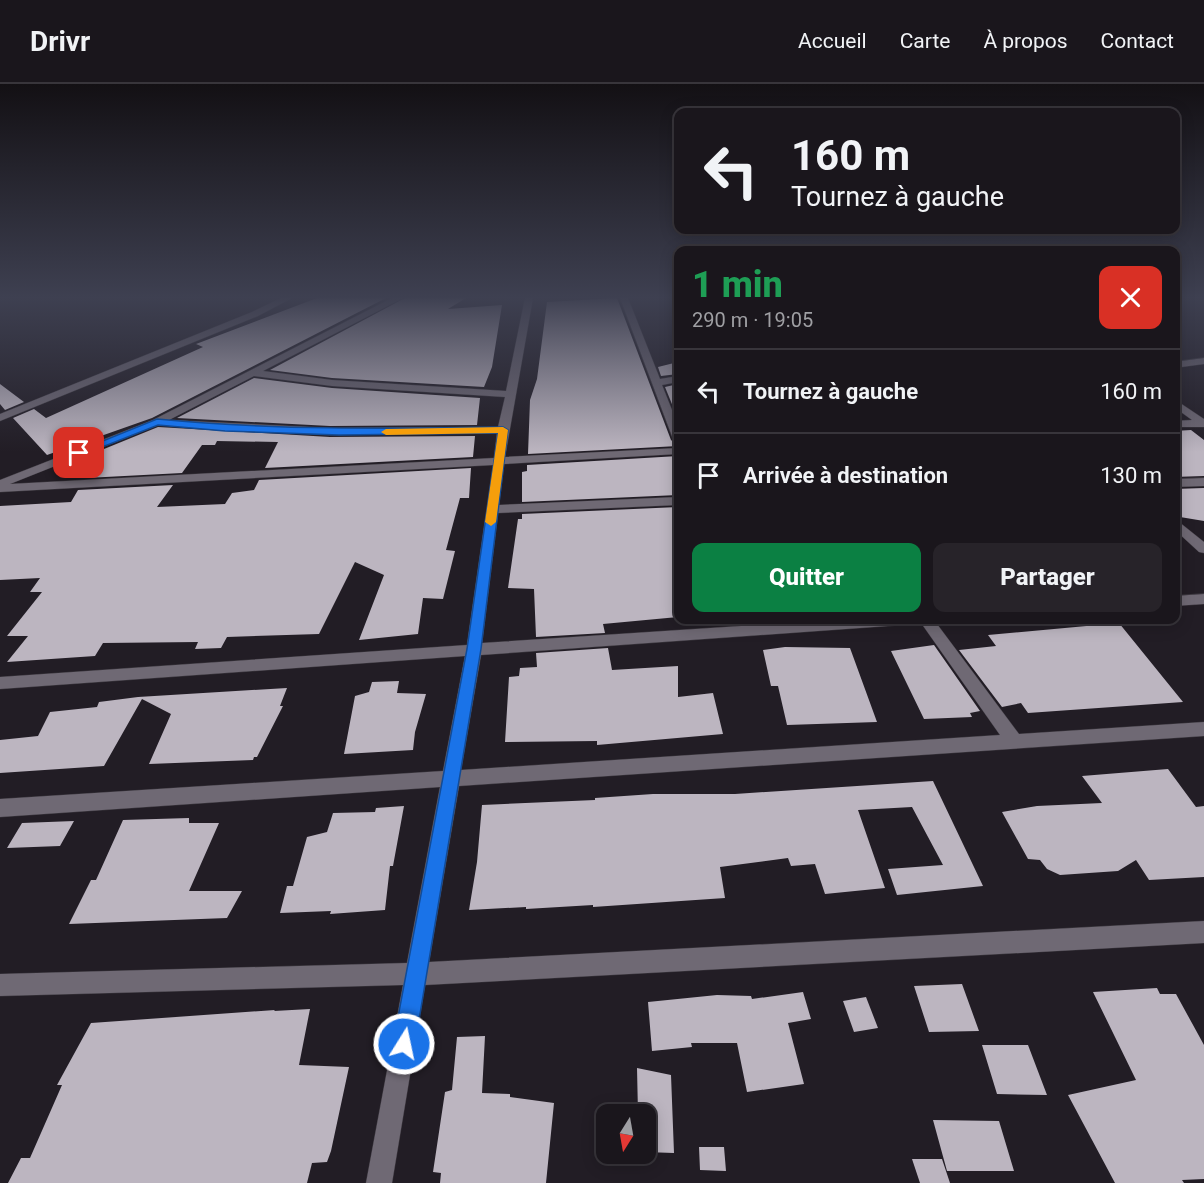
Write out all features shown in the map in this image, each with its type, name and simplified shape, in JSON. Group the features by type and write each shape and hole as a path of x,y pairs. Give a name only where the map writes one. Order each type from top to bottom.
{"street":[{"path":"0,418 168,349"},
{"path":"0,486 157,422 299,349"},
{"path":"379,1183 474,649 503,430 519,349"},
{"path":"643,349 656,383 673,416"},
{"path":"1180,363 1204,361"},
{"path":"253,373 332,383 510,394"},
{"path":"656,383 674,380"},
{"path":"1180,406 1204,423"},
{"path":"157,422 225,429 339,432 503,430"},
{"path":"1180,424 1204,423"},
{"path":"0,486 674,451"},
{"path":"1180,483 1204,482"},
{"path":"492,509 674,501"},
{"path":"1180,527 1204,549"},
{"path":"1180,601 1204,599"},
{"path":"0,683 843,624"},
{"path":"929,624 1015,742"},
{"path":"0,808 1204,729"},
{"path":"0,985 417,974 1204,932"}],"building":[{"path":"198,349 286,349 152,418 47,455 13,418 34,409 46,418"},
{"path":"309,349 495,349 492,367 484,387 332,378 270,370"},
{"path":"541,349 637,349 674,446 528,454 530,400 537,379"},
{"path":"674,363 674,374 661,376 658,367"},
{"path":"254,378 332,388 480,398 477,425 330,426 177,418"},
{"path":"0,384 24,402 5,410 0,404"},
{"path":"674,385 674,409 665,387"},
{"path":"158,427 330,437 475,436 473,457 265,468 278,442 217,441 215,445 202,445 182,473 86,478 104,449"},
{"path":"1191,430 1204,440 1204,476 1180,477 1180,431"},
{"path":"674,456 674,495 522,502 522,472 527,471 527,465"},
{"path":"471,468 469,498 460,498 446,550 455,551 443,599 423,598 418,634 359,640 384,575 355,562 319,634 227,637 221,648 195,649 198,642 103,643 95,656 7,662 28,636 7,636 42,592 30,592 40,578 0,580 0,506 71,502 78,490 173,485 157,507 225,504 232,493 254,490 259,480"},
{"path":"1204,488 1204,521 1180,517 1180,489"},
{"path":"674,507 674,617 603,624 605,633 536,637 534,589 508,588 518,519 522,519 522,514"},
{"path":"1120,624 1183,702 1028,713 1021,703 1002,707 959,650 996,646 988,635"},
{"path":"934,645 980,711 970,713 972,717 924,719 891,651"},
{"path":"785,647 850,648 877,722 787,725 778,686 771,686 763,650"},
{"path":"608,648 612,670 678,666 678,697 713,693 723,734 597,745 597,741 505,742 509,677 519,676 520,668 537,667 536,653"},
{"path":"399,681 397,693 426,694 415,732 413,750 344,754 355,696 369,692 372,682"},
{"path":"287,688 280,706 283,706 257,757 253,760 149,764 171,714 142,699 104,766 0,773 0,740 38,736 50,712 97,707 99,702 138,697"},
{"path":"1168,769 1196,807 1204,806 1204,877 1149,880 1136,860 1118,871 1060,875 1047,869 1040,860 1028,859 1002,812 1037,806 1102,803 1082,776"},
{"path":"933,781 983,886 897,895 888,869 943,865 912,807 858,810 885,888 825,894 815,864 791,866 788,858 720,867 725,898 593,907 593,905 469,910 477,862 482,805 595,800 595,798 653,794 735,794"},
{"path":"404,806 393,866 390,866 385,910 330,914 331,911 280,913 287,886 293,886 307,837 327,832 333,813 375,812 376,808"},
{"path":"189,818 189,823 219,823 189,891 242,891 227,918 69,924 91,880 96,880 123,820"},
{"path":"74,821 60,846 7,848 22,823"},
{"path":"962,984 979,1031 929,1032 914,986"},
{"path":"1157,988 1160,994 1176,994 1204,1045 1204,1179 1182,1180 1184,1183 1115,1183 1068,1095 1136,1080 1093,992"},
{"path":"803,992 811,1019 788,1023 804,1084 747,1092 737,1043 691,1043 692,1047 652,1051 648,1002 717,995 751,996 752,999"},
{"path":"866,997 878,1028 854,1032 843,1001"},
{"path":"310,1009 299,1065 349,1067 331,1151 327,1162 312,1163 307,1183 8,1183 21,1158 30,1158 62,1085 57,1085 91,1023"},
{"path":"485,1036 482,1093 510,1094 510,1097 554,1103 546,1183 440,1183 441,1173 433,1172 445,1092 452,1090 457,1037"},
{"path":"982,1045 1028,1045 1047,1095 997,1094"},
{"path":"637,1068 671,1075 674,1153 656,1152 656,1104 638,1104"},
{"path":"933,1120 999,1121 1014,1171 947,1171"},
{"path":"699,1147 724,1147 726,1171 700,1170"},
{"path":"912,1159 942,1159 950,1183 920,1183"}],"slow traffic":[{"path":"386,432 503,430 491,522"}],"route":[{"path":"79,453 157,422 225,429 339,432 503,430 474,649 404,1044"}]}
